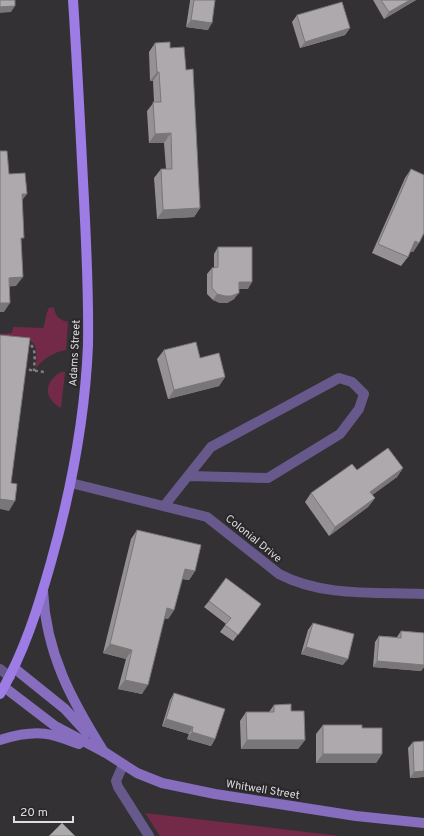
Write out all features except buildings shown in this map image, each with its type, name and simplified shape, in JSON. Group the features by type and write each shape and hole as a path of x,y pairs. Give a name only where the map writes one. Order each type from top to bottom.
{"main road":[{"name":"Adams Street","path":"2,691 12,673 28,636 63,521 80,432 85,387 88,318 86,231 73,0"}],"street":[{"path":"164,506 211,447 339,378 352,382 364,394 360,409 340,434 268,478 189,476"},
{"name":"Colonial Drive","path":"71,483 207,517 279,574 305,585 343,591 424,594"},
{"path":"43,590 44,608 58,666 74,701 106,753"},
{"path":"0,669 12,673"},
{"name":"Whitwell Street","path":"12,673 65,709 106,753"},
{"name":"Whitwell Street","path":"2,691 54,726 106,753 123,765 154,780 196,791 356,816 424,823"},
{"path":"0,740 18,736 43,734 52,735 106,753"},
{"path":"123,765 116,781 118,787 149,836"}],"path":[{"path":"25,341 31,344 34,349 34,371"},
{"path":"21,369 44,372"}],"shaded area":[{"path":"54,307 55,313 58,317 68,322 66,350 57,352 50,356 42,361 36,368 36,348 32,342 29,340 0,337 1,334 12,333 13,327 43,328 49,308"},
{"path":"61,372 65,372 61,408 51,400 48,390 51,380"},
{"path":"145,813 340,836 160,836"}]}
